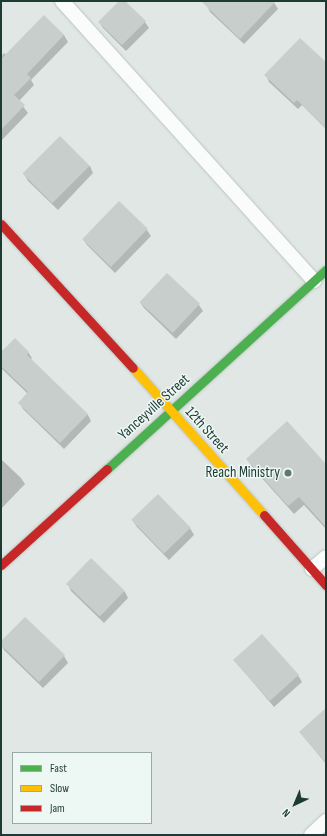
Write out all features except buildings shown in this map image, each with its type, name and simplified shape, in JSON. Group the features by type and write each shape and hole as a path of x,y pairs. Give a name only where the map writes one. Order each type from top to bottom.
{"street":[{"name":"12th Street","path":"1,224 172,410 326,584"},
{"name":"Yanceyville Street","path":"1,565 326,270"}],"lane":[{"path":"62,1 314,281"},
{"path":"312,569 326,557"},
{"path":"311,835 326,822"}],"traffic: fast":[{"path":"107,469 326,270"}],"traffic: slow":[{"path":"133,368 264,515"}],"traffic: jam":[{"path":"1,224 133,368"},
{"path":"1,565 107,469"},
{"path":"264,515 326,585"}],"place":[{"name":"Reach Ministry","path":"288,473"}]}
